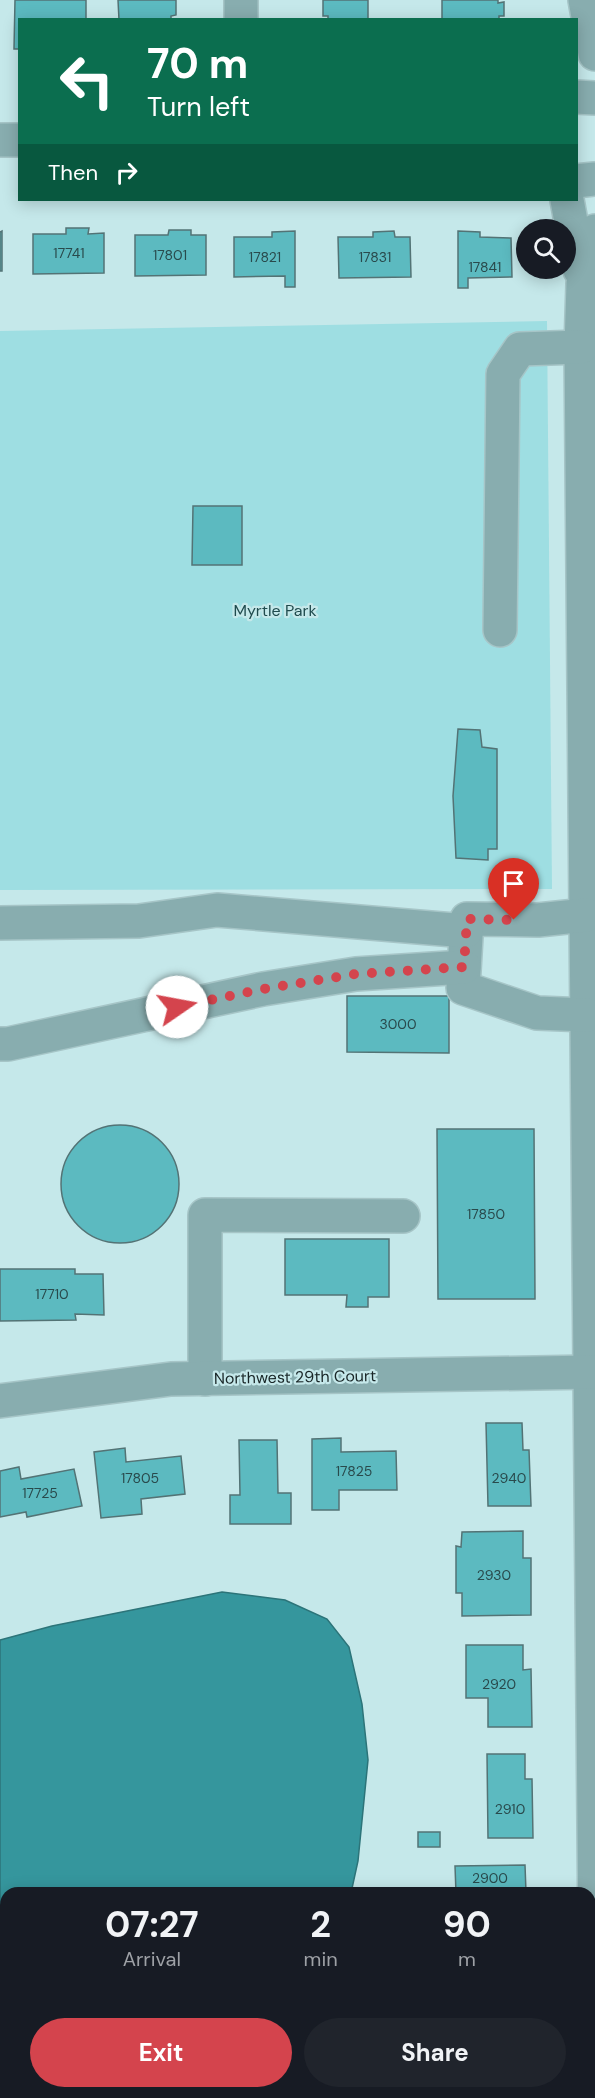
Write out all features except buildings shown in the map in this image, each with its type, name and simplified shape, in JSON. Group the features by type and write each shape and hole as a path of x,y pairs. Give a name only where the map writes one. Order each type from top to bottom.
{"street":[{"path":"241,0 242,18"},
{"path":"575,18 578,0"},
{"path":"585,0 595,54"},
{"path":"578,97 595,98"},
{"path":"0,140 18,140"},
{"path":"578,181 595,180"},
{"path":"567,201 583,284"},
{"path":"595,231 583,284 581,347 589,583 586,915 595,1887"},
{"path":"500,630 503,374 520,350 581,347"},
{"path":"0,922 139,921 217,910 466,931"},
{"path":"586,915 538,920 467,919 463,988 537,1013 587,1015"},
{"path":"0,1044 263,989 356,974 464,967"},
{"path":"205,1379 205,1215 404,1216"},
{"name":"Northwest 29th Court","path":"0,1401 171,1379 591,1372"}],"green space":[{"name":"Myrtle Park","path":"547,321 552,889 0,890 0,331"}],"shaded area":[{"path":"222,1592 285,1600 327,1619 349,1647 362,1704 368,1760 358,1861 352,1887 0,1887 0,1640 52,1626"}],"route":[{"path":"177,1007 263,989 356,974 464,967 467,919 514,920"}]}
